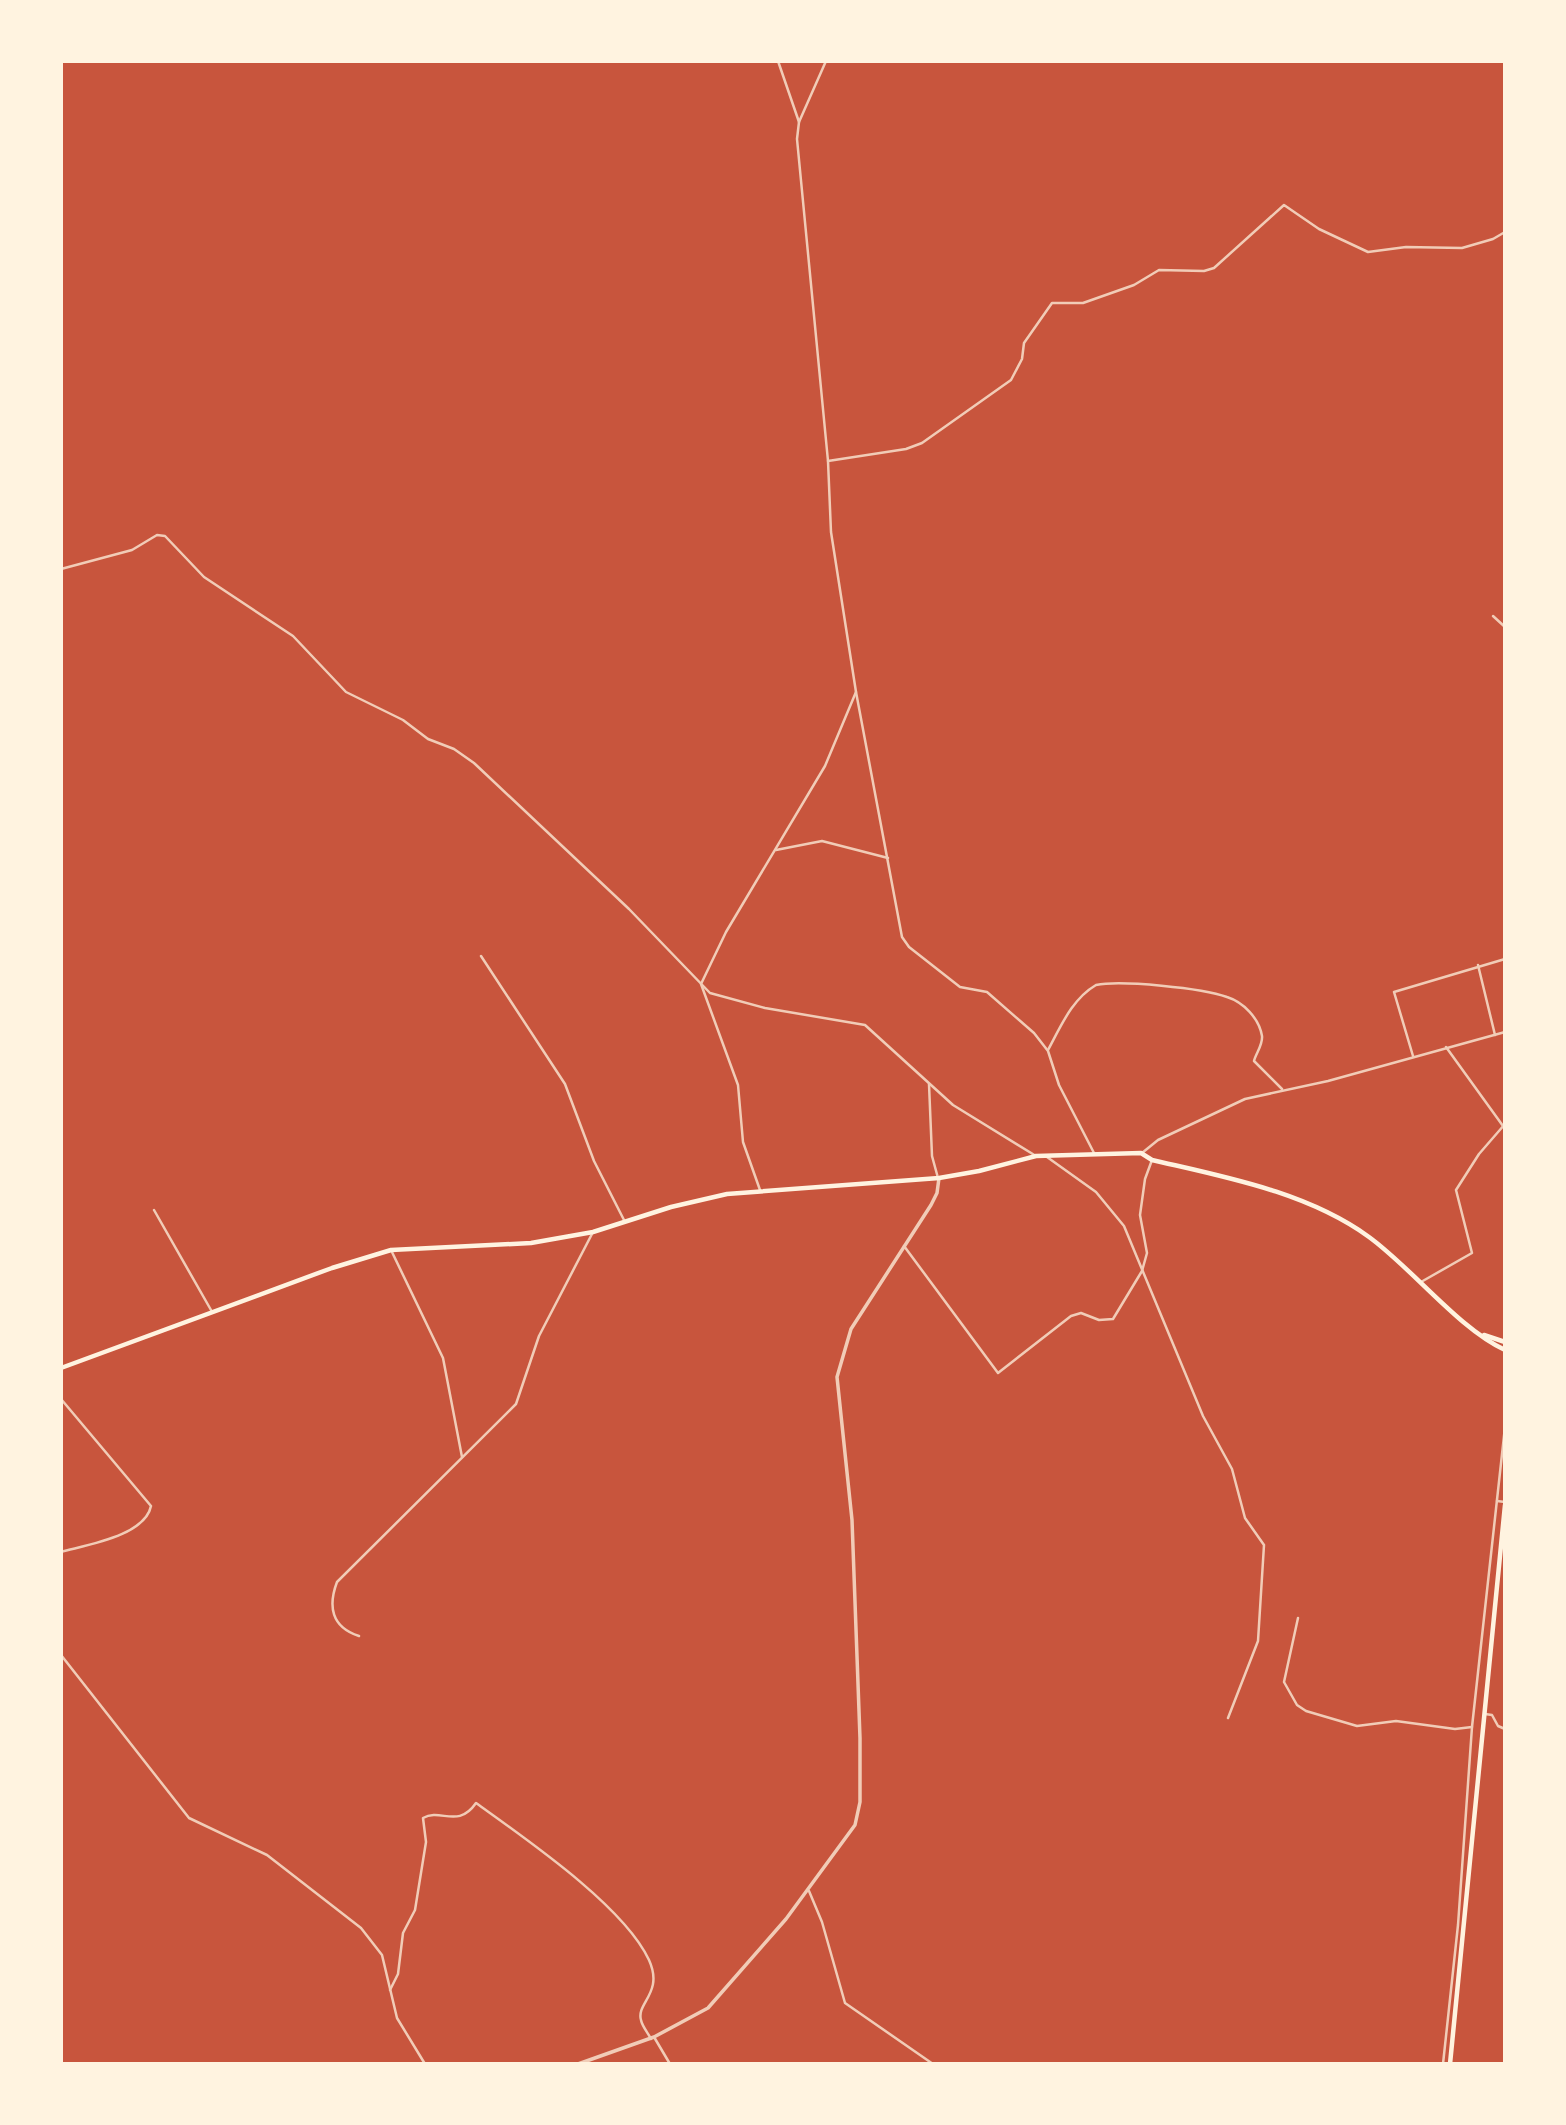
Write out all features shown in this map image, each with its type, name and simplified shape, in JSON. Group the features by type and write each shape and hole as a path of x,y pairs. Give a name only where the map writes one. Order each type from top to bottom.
{"highway":[{"path":"61,1368 391,1250 531,1243 593,1232 670,1207 760,1190 939,1178 1036,1156 1141,1153 1152,1160 1255,1186 1319,1209 1369,1237 1465,1323 1505,1350"},
{"path":"1483,1335 1505,1342"},
{"path":"1450,2064 1505,1503"}],"street":[{"path":"778,61 799,122 798,153 828,461 831,533 856,692 905,943 960,987 982,990 992,995 1034,1033 1048,1051 1059,1085 1094,1154"},
{"path":"799,122 825,61"},
{"path":"828,461 906,449 922,443 1011,380 1022,359 1024,343 1052,303 1083,303 1134,285 1159,270 1204,271 1214,268 1284,205 1319,229 1368,252 1406,247 1462,248 1480,244 1505,232"},
{"path":"61,569 132,550 157,535 165,536 204,577 293,636 346,692 464,755 526,810 710,993 731,1000 865,1025 953,1105 1036,1156"},
{"path":"1493,616 1505,627"},
{"path":"760,1190 743,1142 738,1085 701,984 726,932 825,766 856,692"},
{"path":"776,849 822,841 888,858"},
{"path":"481,956 565,1084 594,1161 625,1222"},
{"path":"1413,1056 1394,992 1505,959"},
{"path":"1478,965 1495,1035"},
{"path":"1048,1051 1070,1009 1086,991 1096,985 1178,989 1227,997 1249,1010 1259,1027 1261,1044 1254,1061 1282,1089"},
{"path":"1141,1153 1158,1140 1210,1114 1282,1089 1328,1081 1505,1031"},
{"path":"1421,1282 1472,1253 1456,1190 1479,1154 1504,1125 1446,1047"},
{"path":"578,2064 653,2038 699,2014 719,1998 808,1891 855,1825 860,1801 852,1520 837,1377 851,1329 937,1194 939,1178 932,1156 929,1084"},
{"path":"1048,1157 1109,1205 1125,1226 1214,1441 1233,1469 1245,1518 1264,1545 1258,1640 1228,1718"},
{"path":"904,1246 998,1373 1071,1316 1081,1313 1099,1320 1113,1319 1142,1271 1147,1253 1140,1215 1142,1195 1152,1160"},
{"path":"154,1210 212,1312"},
{"path":"359,1636 348,1633 332,1615 331,1600 337,1582 522,1395 539,1336 593,1232"},
{"path":"391,1250 443,1358 462,1458"},
{"path":"61,1399 151,1506 150,1511 127,1533 61,1552"},
{"path":"1443,2064 1472,1727 1505,1427"},
{"path":"1497,1501 1505,1503"},
{"path":"1485,1606 1495,1607"},
{"path":"1298,1618 1284,1682 1297,1704 1306,1711 1357,1726 1396,1721 1455,1729 1472,1727"},
{"path":"61,1655 184,1814 205,1828 267,1855 354,1922 382,1955 400,2024 425,2064"},
{"path":"1485,1714 1492,1715 1497,1725 1505,1729"},
{"path":"390,1990 398,1974 403,1933 415,1910 426,1842 423,1818 428,1815 450,1818 463,1816 476,1803 596,1895 629,1928 649,1959 655,1977 654,1988 640,2014 670,2064"},
{"path":"808,1891 822,1922 845,2003 933,2064"},
{"path":"1451,1989 1458,1990"}]}
